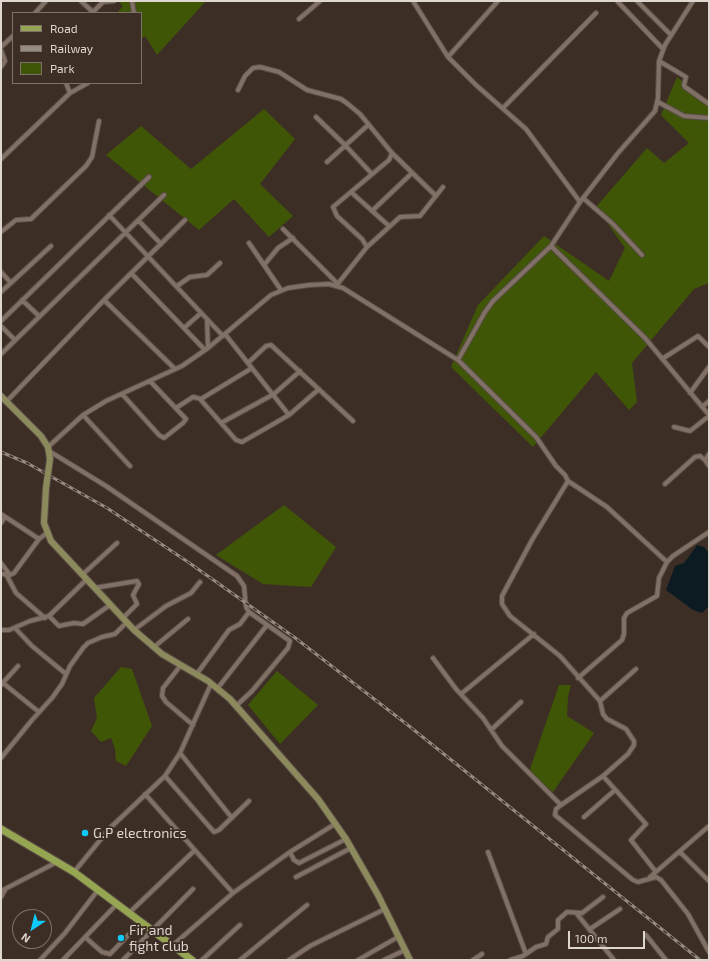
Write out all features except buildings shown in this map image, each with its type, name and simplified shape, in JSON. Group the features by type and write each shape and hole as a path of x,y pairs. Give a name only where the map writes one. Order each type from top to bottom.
{"main road":[{"path":"1,396 41,436 49,449 50,459 46,488 44,523 51,541 134,630 154,647 211,684 236,706 318,800 346,839 385,909 410,960"},
{"path":"1,829 74,872 192,960"}],"street":[{"path":"36,12 46,1"},
{"path":"82,1 93,12"},
{"path":"95,12 103,2 114,1"},
{"path":"132,1 134,12"},
{"path":"299,19 320,1"},
{"path":"413,1 448,57 476,85 526,129 536,141 560,177 581,200 613,224 642,255"},
{"path":"448,57 498,1"},
{"path":"637,1 671,35"},
{"path":"458,360 485,312 493,302 551,246 581,200 618,153 655,111 658,102 659,61 663,48 693,1"},
{"path":"618,2 663,48"},
{"path":"503,108 596,13"},
{"path":"1,67 6,61 1,48 12,37"},
{"path":"659,61 686,77 685,87 709,104"},
{"path":"238,90 245,76 253,68 260,67 279,72 307,90 341,99 360,114 392,153 436,196"},
{"path":"66,84 70,93"},
{"path":"1,160 70,93 86,84"},
{"path":"658,102 684,116 709,118"},
{"path":"316,117 372,174"},
{"path":"1,232 16,220 31,220 86,166 92,157 99,122"},
{"path":"327,162 368,125"},
{"path":"367,247 362,239 334,211 333,207 389,160 392,153"},
{"path":"372,211 412,173"},
{"path":"1,321 149,177"},
{"path":"337,285 367,247 389,226 400,217 420,216 443,187"},
{"path":"351,192 389,226"},
{"path":"1,354 164,195"},
{"path":"109,215 201,313 224,335 274,394 289,415"},
{"path":"138,220 161,244"},
{"path":"7,402 104,300 185,220"},
{"path":"283,229 337,285"},
{"path":"264,265 278,248 293,238"},
{"path":"249,244 264,265 279,291"},
{"path":"1,292 51,246"},
{"path":"551,246 644,338 709,416 690,431 674,427"},
{"path":"177,286 190,277 207,275 220,263"},
{"path":"1,272 11,283"},
{"path":"131,273 184,328 207,349"},
{"path":"236,706 252,691 291,643 249,612 246,607 244,586 237,576 106,486 49,449 82,416 122,394 175,369 207,349 271,295 279,291 309,285 337,285 356,294 458,360 536,437 556,466 565,474 568,481 607,508 667,562"},
{"path":"22,300 39,316"},
{"path":"104,300 175,369"},
{"path":"184,328 201,313"},
{"path":"207,319 207,349"},
{"path":"1,326 15,340"},
{"path":"662,359 698,336 709,347"},
{"path":"248,363 266,346 271,345 300,370 353,421"},
{"path":"690,393 709,367"},
{"path":"200,399 252,368"},
{"path":"221,423 274,394 300,370"},
{"path":"122,394 161,437 166,436 185,422 185,417 150,381"},
{"path":"176,408 193,397 200,399 236,440 242,442 289,415 319,389"},
{"path":"702,407 709,402"},
{"path":"82,416 130,466"},
{"path":"705,460 709,454"},
{"path":"665,484 694,457 700,456 709,466"},
{"path":"568,481 532,540 502,596 502,604 505,610 555,650 578,678 600,701 603,714 607,719 626,729 634,741 634,746 628,754 603,776 556,809 555,815 633,880 643,881 656,877 665,885 688,914 709,952"},
{"path":"1,523 3,516 38,539"},
{"path":"578,678 622,640 624,634 624,618 627,613 657,596 659,578 667,562 673,556 709,532"},
{"path":"6,574 16,570 38,539 47,533"},
{"path":"1,630 9,630 30,621 47,617 117,543"},
{"path":"1,563 16,593 59,626 74,623 83,624 110,605"},
{"path":"1,758 57,692 76,657 88,643 115,634 137,604 133,595 139,584 137,581 94,588"},
{"path":"134,630 166,606 191,594 200,582"},
{"path":"196,675 229,630 240,624 249,612"},
{"path":"154,647 188,619"},
{"path":"217,689 267,625"},
{"path":"15,628 37,650 66,674"},
{"path":"460,694 534,634"},
{"path":"433,658 460,694 479,713 502,746 561,805"},
{"path":"181,665 163,688 162,696 166,702 193,725"},
{"path":"18,666 2,684 39,712"},
{"path":"600,701 636,669"},
{"path":"74,872 110,828 165,776 180,753 211,684"},
{"path":"491,730 521,702"},
{"path":"180,753 232,818"},
{"path":"165,776 214,832 219,830 249,801"},
{"path":"603,776 646,824 631,840 656,872"},
{"path":"584,817 616,790"},
{"path":"145,794 233,893"},
{"path":"173,945 233,893 290,852 335,824"},
{"path":"650,878 709,826"},
{"path":"290,852 294,860 299,863 346,839"},
{"path":"296,877 351,848"},
{"path":"129,913 195,850"},
{"path":"488,852 526,954"},
{"path":"680,852 709,881"},
{"path":"1,897 3,890 57,862"},
{"path":"40,960 65,933 98,889"},
{"path":"122,960 153,931 193,889"},
{"path":"510,960 526,954 536,947 547,943 548,937 556,932 558,920 564,915 570,912 582,913 603,897"},
{"path":"63,960 117,904"},
{"path":"240,960 308,905"},
{"path":"289,960 310,946 385,909"},
{"path":"590,929 620,909"},
{"path":"577,913 614,960"},
{"path":"85,937 102,952 110,954 141,922"},
{"path":"202,960 240,925"},
{"path":"646,935 666,960"},
{"path":"358,960 398,937"},
{"path":"384,960 405,950"},
{"path":"473,960 482,954"}],"green space":[{"path":"118,1 206,1 157,55 145,36 142,38 142,12 118,12 123,6"},
{"path":"677,77 709,103 709,283 694,289 632,363 637,402 629,410 596,372 533,447 451,367 478,305 544,236 609,281 625,248 596,207 647,148 664,163 689,143 661,115"},
{"path":"264,109 295,139 260,184 293,216 269,237 234,199 199,230 106,155 141,126 191,169"},
{"path":"284,505 336,547 311,587 263,584 216,555"},
{"path":"121,667 132,669 152,726 126,766 116,761 115,749 111,738 101,742 91,731 97,718 94,698"},
{"path":"277,671 318,705 280,744 248,705"},
{"path":"559,685 571,685 568,696 567,716 594,733 553,792 533,776 530,769"}],"shaded area":[{"path":"697,545 704,547 709,553 709,606 702,613 693,610 666,590 675,566 684,563"}],"railway":[{"path":"1,452 27,463 107,508 188,562 294,637 409,726 700,960"}],"place":[{"name":"G.P electronics","path":"85,833"},
{"name":"Fir and fight club","path":"121,938"}]}
